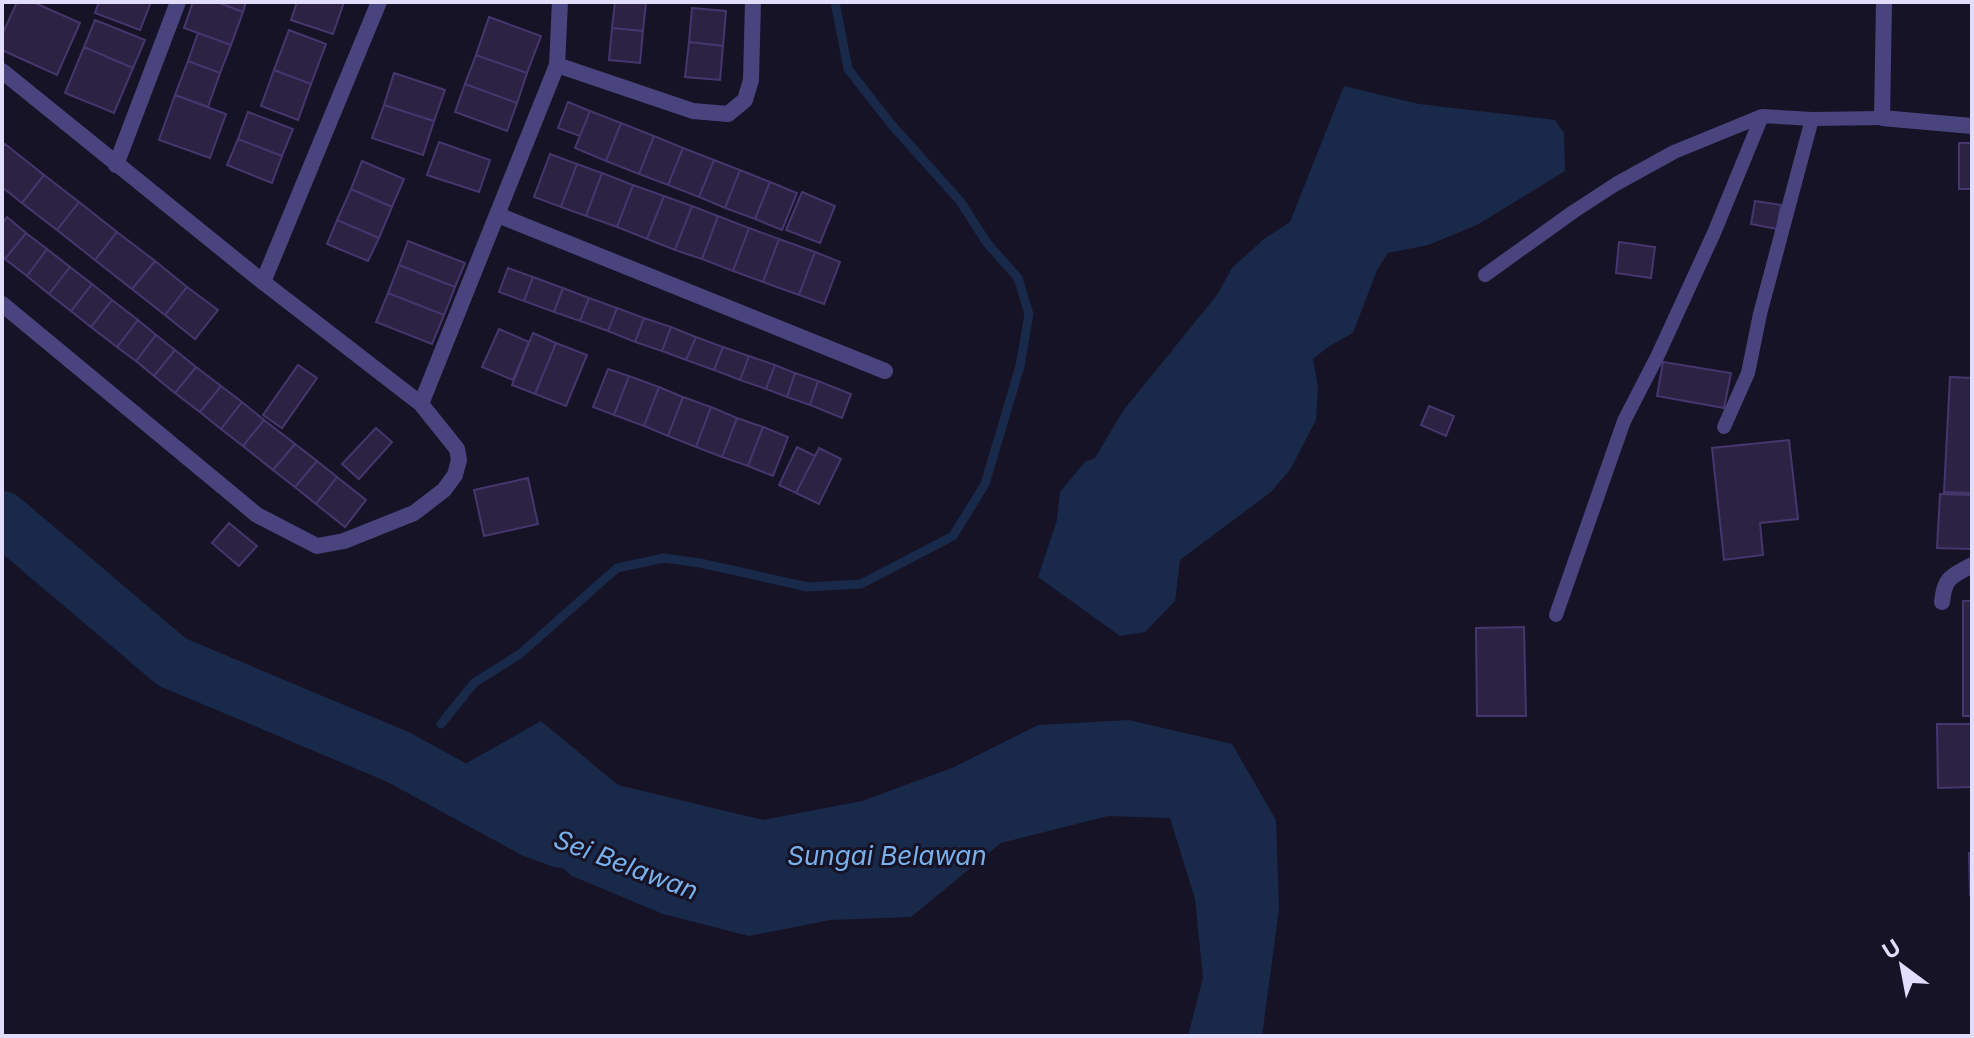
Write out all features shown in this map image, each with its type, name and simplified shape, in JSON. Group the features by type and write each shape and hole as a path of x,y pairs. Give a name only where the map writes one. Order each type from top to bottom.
{"street":[{"path":"116,165 178,2"},
{"path":"263,282 379,2"},
{"path":"421,404 557,65 560,2"},
{"path":"557,65 693,111 728,114 745,100 751,80 753,2"},
{"path":"1884,2 1882,118 1972,126"},
{"path":"2,71 263,282 421,404 457,449 459,460 455,475 444,490 414,513 344,541 317,546 257,515 2,304"},
{"path":"498,215 885,371"},
{"path":"1942,602 1948,579 1972,565"}],"lane":[{"path":"1485,275 1616,184 1674,152 1762,116 1882,118"},
{"path":"1556,615 1624,421 1714,233 1762,116"},
{"path":"1724,427 1748,373 1760,314 1812,119"}],"water":[{"path":"1344,86 1419,104 1555,120 1564,133 1565,171 1477,225 1428,245 1388,253 1377,270 1353,333 1313,359 1318,387 1316,420 1290,470 1271,492 1180,560 1175,601 1145,632 1120,636 1038,577 1057,520 1060,492 1085,462 1095,458 1123,411 1217,295 1232,268 1264,239 1290,222"},
{"name":"Sungai Belawan","path":"1129,720 1232,744 1276,820 1279,909 1262,1036 1188,1036 1203,978 1195,899 1170,818 1108,816 1001,843 911,917 830,920 749,936 663,914 572,876 451,772 541,721 618,785 763,820 862,801 952,768 1038,725"}],"building":[{"path":"17,2 33,2 80,23 57,75 2,50 2,35"},
{"path":"99,2 151,2 140,30 95,13"},
{"path":"193,2 217,2 243,12 231,45 184,28"},
{"path":"217,2 246,2 243,12"},
{"path":"297,2 344,2 333,34 291,20"},
{"path":"615,2 646,2 643,31 612,28"},
{"path":"692,8 726,11 723,46 689,42"},
{"path":"489,17 541,36 527,73 476,55"},
{"path":"95,20 145,40 133,68 84,47"},
{"path":"612,28 643,31 640,63 609,60"},
{"path":"289,30 326,44 311,84 274,70"},
{"path":"198,33 231,45 220,73 188,61"},
{"path":"689,42 723,46 720,80 685,77"},
{"path":"84,47 133,68 114,113 65,93"},
{"path":"476,55 527,73 517,103 465,84"},
{"path":"188,61 220,73 208,107 175,95"},
{"path":"274,70 311,84 298,120 261,106"},
{"path":"394,73 445,90 434,121 384,105"},
{"path":"465,84 517,103 507,131 455,112"},
{"path":"175,95 226,114 210,158 159,140"},
{"path":"568,102 590,111 580,136 558,128"},
{"path":"384,105 434,121 423,155 372,138"},
{"path":"590,111 621,123 606,161 575,148"},
{"path":"248,112 293,129 282,156 238,139"},
{"path":"621,123 654,136 639,174 606,161"},
{"path":"654,136 683,148 668,185 639,174"},
{"path":"238,139 282,156 272,183 227,165"},
{"path":"439,142 490,160 479,192 427,175"},
{"path":"1959,143 1972,143 1972,189 1959,189"},
{"path":"5,144 44,175 22,203 2,187 2,148"},
{"path":"683,148 714,160 699,197 668,185"},
{"path":"550,154 577,164 561,207 534,197"},
{"path":"714,160 740,170 725,208 699,197"},
{"path":"362,161 404,179 392,207 351,189"},
{"path":"577,164 602,173 586,216 561,207"},
{"path":"740,170 770,182 755,219 725,208"},
{"path":"602,173 633,185 617,227 586,216"},
{"path":"44,175 79,202 57,230 22,203"},
{"path":"770,182 797,193 782,230 755,219"},
{"path":"633,185 664,196 647,239 617,227"},
{"path":"351,189 392,207 379,238 337,220"},
{"path":"802,192 835,206 820,243 786,230"},
{"path":"664,196 692,206 675,250 647,239"},
{"path":"1755,201 1781,205 1777,229 1751,224"},
{"path":"79,202 117,232 95,260 57,230"},
{"path":"692,206 718,216 702,259 675,250"},
{"path":"718,216 749,228 733,271 702,259"},
{"path":"7,217 26,233 5,259 2,256 2,224"},
{"path":"337,220 379,238 368,261 327,244"},
{"path":"749,228 779,239 763,282 733,271"},
{"path":"117,232 155,261 132,289 95,260"},
{"path":"26,233 47,249 27,276 5,259"},
{"path":"779,239 815,252 799,295 763,282"},
{"path":"408,241 465,263 455,287 399,265"},
{"path":"1619,242 1655,247 1651,278 1616,273"},
{"path":"47,249 70,267 49,294 27,276"},
{"path":"815,252 840,262 824,304 799,295"},
{"path":"155,261 187,287 165,315 132,289"},
{"path":"399,265 455,287 444,315 388,293"},
{"path":"70,267 92,284 71,311 49,294"},
{"path":"508,268 533,277 524,301 499,292"},
{"path":"533,277 563,288 554,312 524,301"},
{"path":"92,284 112,300 91,327 71,311"},
{"path":"187,287 218,310 195,339 165,315"},
{"path":"563,288 589,298 580,321 554,312"},
{"path":"388,293 444,315 432,344 376,322"},
{"path":"589,298 617,308 608,331 580,321"},
{"path":"112,300 138,320 117,347 91,327"},
{"path":"617,308 644,318 635,342 608,331"},
{"path":"644,318 671,327 662,351 635,342"},
{"path":"138,320 156,335 136,361 117,347"},
{"path":"671,327 696,337 686,360 662,351"},
{"path":"499,329 529,342 513,380 482,367"},
{"path":"533,333 556,343 535,394 512,385"},
{"path":"156,335 175,350 154,376 136,361"},
{"path":"696,337 723,347 714,370 686,360"},
{"path":"556,343 587,355 566,406 535,394"},
{"path":"723,347 749,356 740,380 714,370"},
{"path":"175,350 196,367 175,393 154,376"},
{"path":"749,356 775,365 766,389 740,380"},
{"path":"1663,362 1731,373 1724,408 1657,396"},
{"path":"298,365 317,378 282,428 263,415"},
{"path":"775,365 795,373 787,397 766,389"},
{"path":"196,367 221,386 200,412 175,393"},
{"path":"608,369 629,376 614,415 593,407"},
{"path":"795,373 818,381 810,405 787,397"},
{"path":"629,376 659,387 644,426 614,415"},
{"path":"1950,377 1972,378 1972,493 1944,492"},
{"path":"818,381 851,394 842,418 810,405"},
{"path":"221,386 242,402 221,429 200,412"},
{"path":"659,387 683,397 668,436 644,426"},
{"path":"683,397 711,407 696,447 668,436"},
{"path":"242,402 264,420 243,446 221,429"},
{"path":"1429,406 1454,416 1446,436 1421,425"},
{"path":"711,407 737,418 722,457 696,447"},
{"path":"737,418 763,427 748,466 722,457"},
{"path":"264,420 295,444 273,470 243,446"},
{"path":"763,427 788,437 773,476 748,466"},
{"path":"376,428 392,442 359,479 342,464"},
{"path":"1789,440 1798,519 1760,523 1763,555 1724,560 1712,448"},
{"path":"295,444 317,461 295,487 273,470"},
{"path":"797,447 815,456 796,493 779,485"},
{"path":"819,448 841,459 819,504 796,493"},
{"path":"317,461 337,477 316,504 295,487"},
{"path":"337,477 366,500 345,527 316,504"},
{"path":"528,478 538,524 484,536 474,490"},
{"path":"1940,494 1972,495 1972,549 1937,548"},
{"path":"229,523 257,546 239,566 212,543"},
{"path":"1963,601 1972,601 1972,716 1963,716"},
{"path":"1524,627 1526,716 1477,716 1476,628"},
{"path":"1937,724 1972,724 1972,787 1938,788"},
{"path":"1969,853 1972,853 1972,895 1970,895"}],"waterway":[{"path":"441,724 474,683 520,654 617,568 664,558 808,587 861,584 953,536 985,484 1020,366 1029,314 1018,278 987,243 960,201 891,124 848,69 835,2"},
{"name":"Sei Belawan","path":"2,518 172,662 398,757 534,831 562,841"}]}
